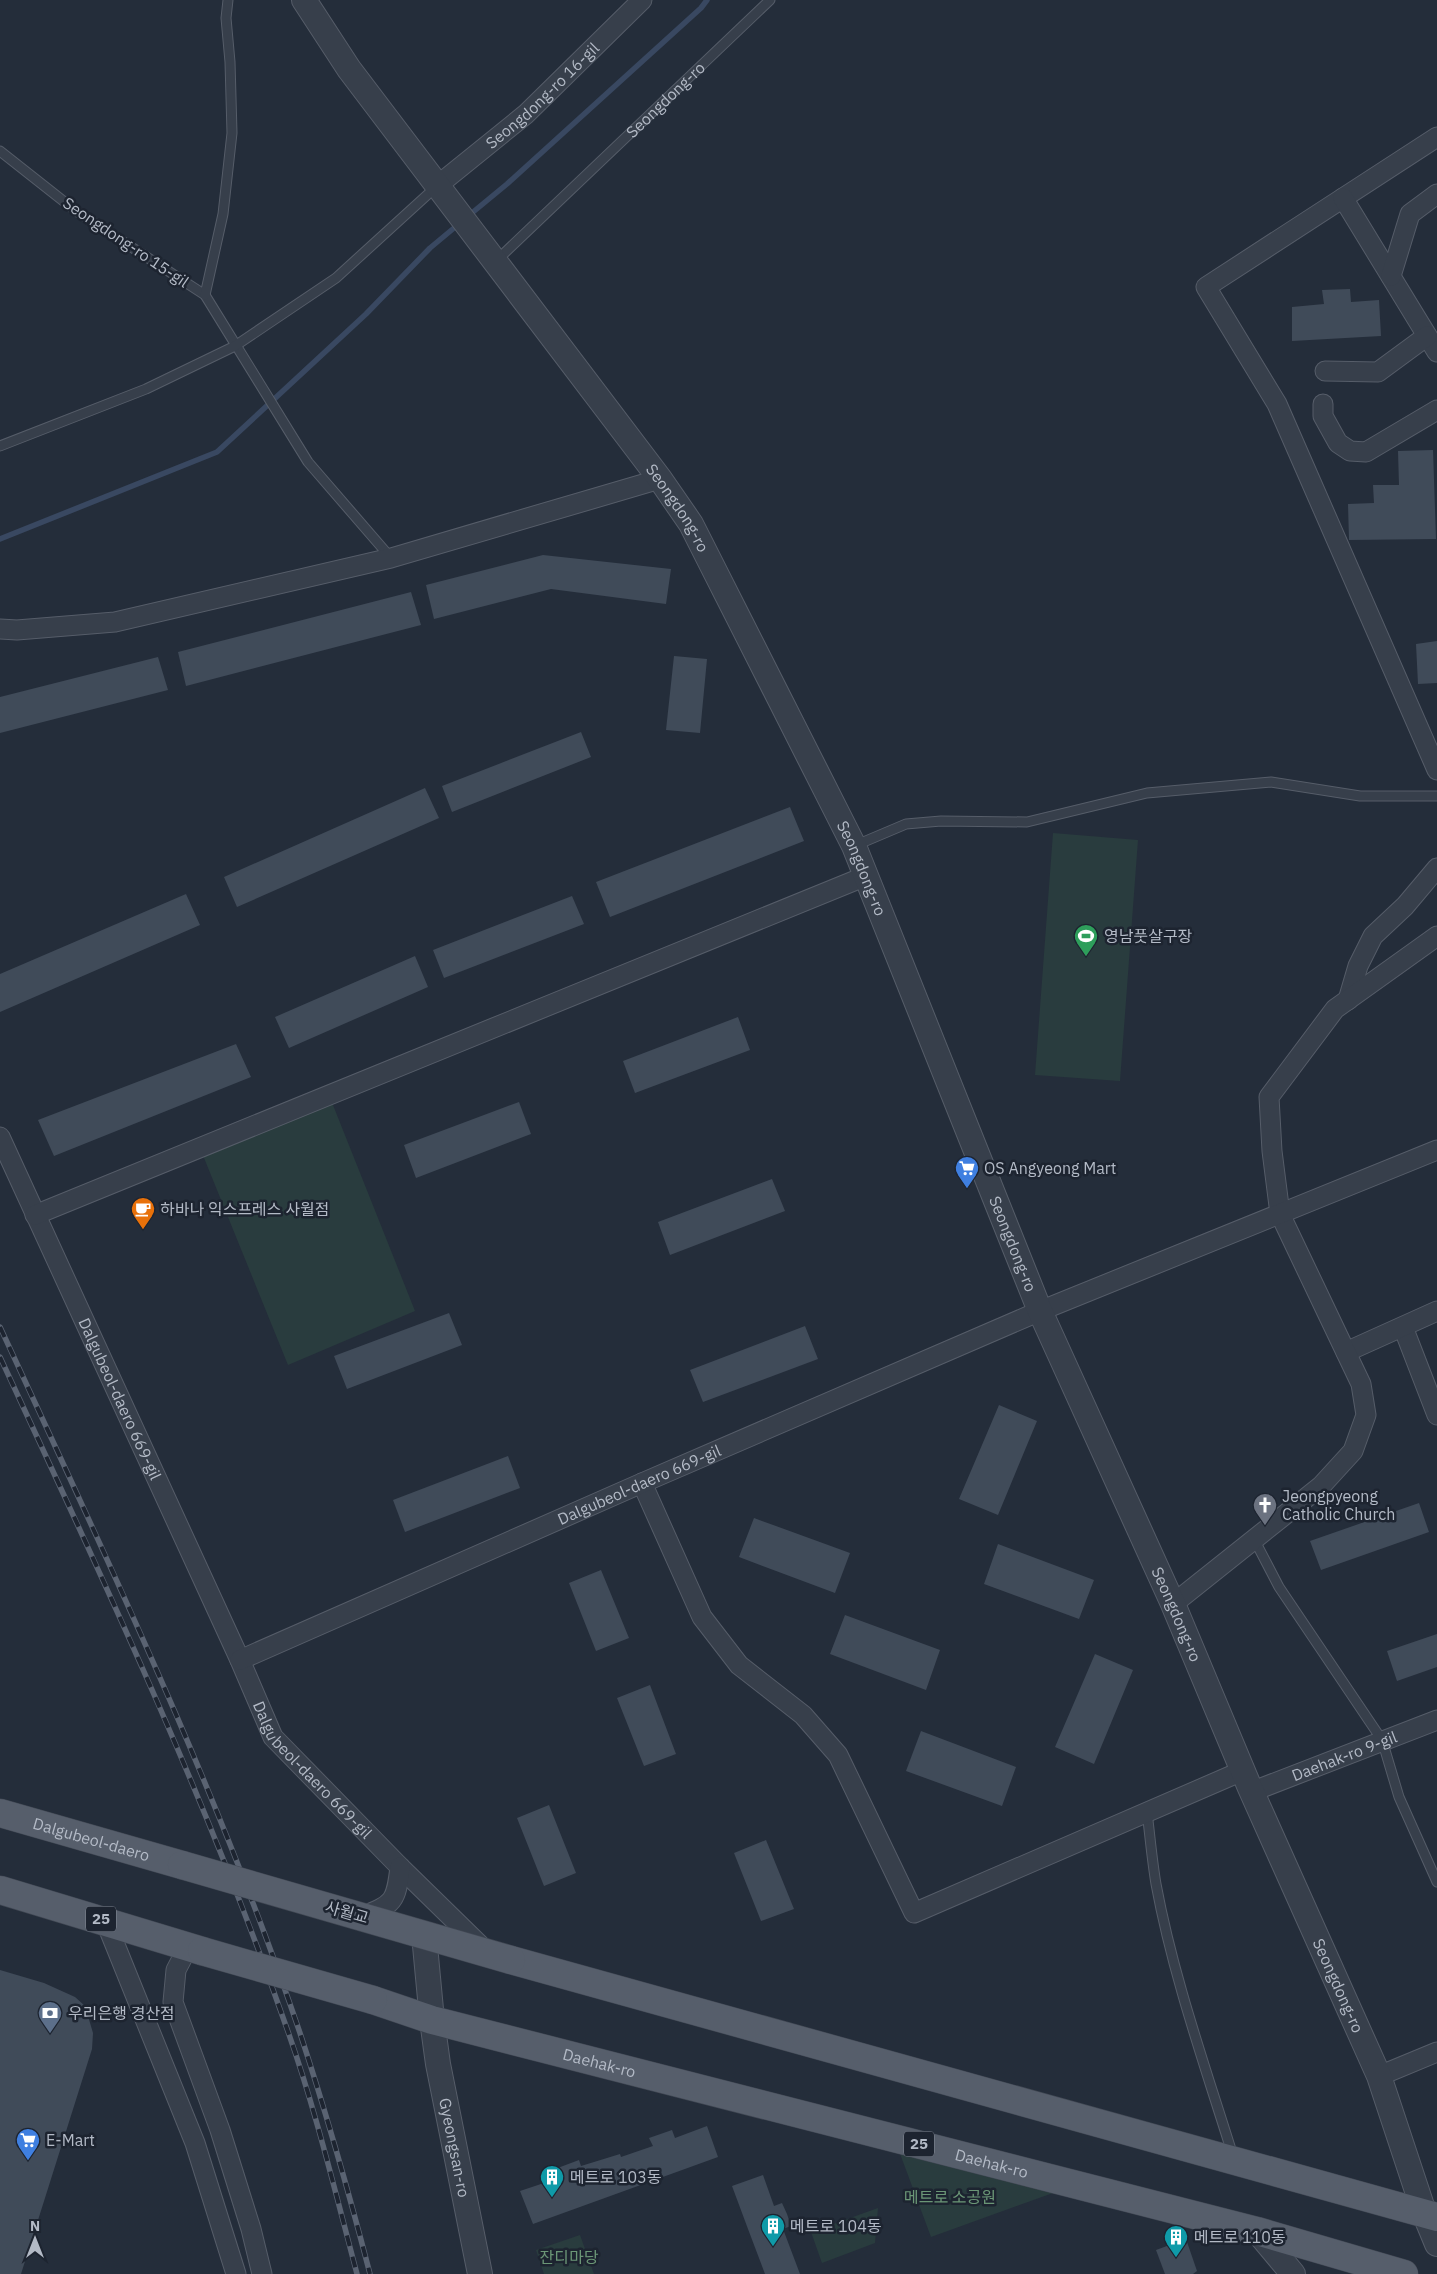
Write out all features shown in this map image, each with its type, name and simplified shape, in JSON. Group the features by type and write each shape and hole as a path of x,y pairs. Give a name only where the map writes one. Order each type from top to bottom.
{"main road":[{"name":"Dalgubeol-daero","path":"0,1813 182,1865"},
{"name":"사월교","path":"182,1865 500,1957"},
{"name":"25","path":"0,1890 373,2000 432,2020"},
{"path":"500,1957 1431,2216"},
{"name":"Daehak-ro","path":"432,2020 1257,2231 1404,2274"}],"street":[{"path":"304,0 349,69 493,259"},
{"name":"Seongdong-ro 16-gil","path":"438,187 526,114 642,0"},
{"path":"1437,137 1206,287 1277,404 1430,734 1437,770"},
{"path":"1391,276 1410,214 1437,194"},
{"path":"1325,372 1378,372 1432,344 1343,198"},
{"name":"Seongdong-ro","path":"493,259 692,524 854,846 1040,1312 1173,1604 1247,1781 1379,2076 1431,2216 1437,2244"},
{"path":"1323,404 1323,416 1338,443 1350,451 1366,452 1437,410"},
{"path":"0,629 17,630 115,622 391,558 660,479"},
{"path":"1348,1000 1358,966 1374,936 1405,906 1437,868"},
{"path":"36,1215 866,876"},
{"path":"1173,1604 1321,1486 1353,1451 1366,1415 1361,1384 1280,1214 1272,1151 1269,1097 1335,1009 1437,936"},
{"name":"Dalgubeol-daero 669-gil","path":"0,1137 240,1660 273,1737 400,1867 500,1957"},
{"name":"Dalgubeol-daero 669-gil","path":"240,1660 642,1483 1040,1312 1437,1150"},
{"path":"1346,1352 1437,1311"},
{"path":"1403,1327 1437,1415"},
{"name":"Daehak-ro 9-gil","path":"642,1483 702,1617 739,1665 803,1715 838,1755 914,1913 1148,1812 1382,1740 1437,1720"},
{"path":"362,1917 382,1909 392,1900 397,1892 400,1867"},
{"path":"105,1920 196,2143 236,2274"},
{"name":"Gyeongsan-ro","path":"424,1935 432,2020 456,2162 480,2274"},
{"path":"195,1949 176,1970 173,2002 220,2130 251,2228 262,2274"},
{"path":"1379,2076 1437,2052"},
{"path":"1257,2231 1293,2274"}],"lane":[{"path":"205,294 223,214 232,133 230,62 226,18 228,0"},
{"name":"Seongdong-ro","path":"493,259 770,0"},
{"name":"Seongdong-ro 15-gil","path":"0,151 76,211 205,294 308,462 391,558"},
{"path":"0,446 146,389 236,346 336,278 438,187"},
{"path":"854,846 906,824 941,821 1027,822 1147,794 1271,782 1360,796 1437,796"},
{"path":"1254,1538 1279,1587 1382,1740 1399,1796 1437,1882"},
{"path":"1148,1812 1156,1883 1168,1939 1234,2161"}],"green space":[{"name":"영남풋살구장","path":"1053,833 1138,840 1120,1081 1035,1075"},
{"path":"329,1095 415,1311 288,1365 200,1148"},
{"name":"메트로 소공원","path":"899,2151 1053,2193 931,2237"},
{"path":"878,2208 875,2243 822,2263 811,2232"},
{"name":"잔디마당","path":"580,2235 594,2274 544,2274 536,2250"}],"building":[{"path":"1350,289 1351,302 1379,300 1381,336 1292,341 1292,307 1324,304 1322,290"},
{"path":"1433,450 1436,539 1349,540 1348,504 1374,503 1373,485 1399,485 1398,451"},
{"path":"543,555 671,569 666,604 551,589 434,619 426,585"},
{"path":"411,592 421,625 186,686 178,652"},
{"path":"1437,641 1437,683 1418,684 1416,644"},
{"path":"674,656 707,659 700,733 666,730"},
{"path":"158,657 168,690 0,733 0,697"},
{"path":"581,732 591,757 452,812 442,786"},
{"path":"425,788 439,818 237,907 224,877"},
{"path":"790,807 804,841 610,917 596,882"},
{"path":"186,894 200,925 0,1012 0,974"},
{"path":"572,896 584,924 444,978 433,950"},
{"path":"415,956 428,987 289,1048 275,1017"},
{"path":"738,1017 750,1050 635,1093 623,1061"},
{"path":"236,1044 251,1077 54,1156 38,1120"},
{"path":"519,1102 531,1134 416,1178 404,1145"},
{"path":"772,1179 785,1211 670,1255 658,1222"},
{"path":"449,1313 462,1345 347,1389 334,1356"},
{"path":"805,1326 818,1359 703,1402 690,1370"},
{"path":"999,1405 1037,1421 998,1515 959,1499"},
{"path":"508,1456 520,1488 405,1532 393,1500"},
{"path":"1419,1503 1429,1532 1321,1570 1310,1541"},
{"path":"754,1518 850,1553 835,1593 739,1557"},
{"path":"998,1544 1094,1580 1079,1619 984,1584"},
{"path":"601,1570 629,1638 596,1651 569,1583"},
{"path":"845,1615 940,1650 926,1690 830,1654"},
{"path":"1437,1634 1437,1667 1397,1681 1387,1651"},
{"path":"1095,1654 1133,1670 1094,1764 1055,1747"},
{"path":"650,1685 676,1754 644,1766 617,1698"},
{"path":"921,1731 1016,1767 1002,1806 906,1771"},
{"path":"549,1805 576,1873 544,1886 517,1818"},
{"path":"766,1840 794,1909 761,1921 734,1853"},
{"name":"E-Mart","path":"0,1970 44,1983 75,1997 85,2006 93,2033 92,2049 21,2274 0,2274"},
{"path":"707,2126 718,2157 533,2224 520,2191 544,2183 543,2180 558,2175 555,2169 579,2160 581,2166 620,2154 621,2157 653,2146 649,2138 672,2130 675,2138"},
{"path":"763,2175 774,2206 782,2203 787,2214 791,2226 783,2229 800,2274 765,2274 748,2229 732,2186"},
{"name":"메트로 110동","path":"1186,2239 1197,2271 1193,2274 1165,2274 1156,2250"}],"waterway":[{"path":"467,217 507,184 701,8 707,0"},
{"path":"0,539 217,452 366,314 430,248 460,223"}],"railway":[{"path":"0,1327 159,1676 234,1853 300,2033 337,2153 370,2274"},
{"path":"0,1357 151,1688 222,1856 286,2026 306,2087 357,2274"}],"place":[{"name":"영남풋살구장","path":"1086,957"},
{"name":"OS Angyeong Mart","path":"967,1189"},
{"name":"하바나 익스프레스 사월점","path":"143,1230"},
{"name":"Jeongpyeong Catholic Church","path":"1265,1526"},
{"name":"우리은행 경산점","path":"50,2034"},
{"name":"E-Mart","path":"28,2161"},
{"name":"메트로 103동","path":"552,2198"},
{"name":"메트로 104동","path":"773,2247"},
{"name":"메트로 110동","path":"1176,2258"}]}
